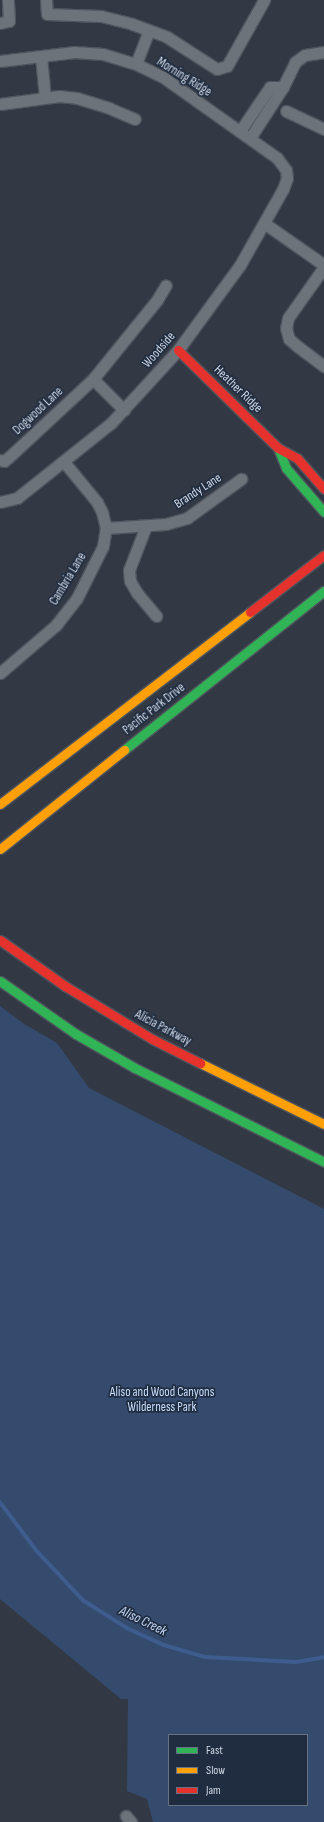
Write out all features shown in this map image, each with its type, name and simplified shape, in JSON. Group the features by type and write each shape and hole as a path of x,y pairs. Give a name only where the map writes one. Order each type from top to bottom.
{"main road":[{"name":"Heather Ridge","path":"178,350 278,448 298,458 324,489"},
{"name":"Heather Ridge","path":"278,448 286,468 324,512"},
{"name":"Pacific Park Drive","path":"0,804 324,555"},
{"name":"Pacific Park Drive","path":"0,849 324,591"},
{"name":"Alicia Parkway","path":"0,940 70,990 152,1038 324,1124"},
{"path":"0,982 76,1034 135,1068 324,1162"}],"street":[{"path":"0,23 9,21 8,0"},
{"path":"46,0 47,14 100,16 149,30 167,37 217,69 227,66 264,0"},
{"path":"136,64 149,30"},
{"name":"Morning Ridge","path":"0,61 74,52 103,54 136,64 163,77 250,138 277,158 286,170"},
{"path":"250,138 283,87 295,62 305,55 324,52"},
{"path":"41,56 45,98"},
{"path":"240,131 270,87 283,87"},
{"path":"0,104 45,98 77,98 135,119"},
{"path":"286,111 324,129"},
{"name":"Woodside","path":"0,502 17,498 64,462 124,410 178,350 240,264 284,189 286,170"},
{"path":"264,223 324,266 288,318 286,328 289,339 324,366"},
{"name":"Dogwood Lane","path":"0,460 4,461 9,457 93,379 157,300 166,285"},
{"path":"93,379 124,410"},
{"path":"64,462 97,502 106,528"},
{"name":"Brandy Lane","path":"106,528 166,524 187,518 241,479"},
{"path":"146,526 129,570 130,581 137,593 156,616"},
{"name":"Cambria Lane","path":"0,673 56,625 77,598 100,552 106,528"}],"green space":[{"name":"Aliso and Wood Canyons Wilderness Park","path":"0,1006 24,1024 57,1043 89,1088 324,1209 324,1822 153,1822 147,1799 127,1791 128,1699 121,1699 0,1599"}],"waterway":[{"name":"Aliso Creek","path":"0,1502 38,1552 83,1600 127,1628 164,1645 205,1657 297,1662 324,1657"}],"traffic: fast":[{"path":"278,448 286,468 324,512"},
{"path":"124,750 324,591"},
{"path":"0,981 76,1034 135,1068 324,1162"}],"traffic: slow":[{"path":"0,804 250,612"},
{"path":"0,849 124,750"},
{"path":"200,1063 324,1124"}],"traffic: jam":[{"path":"178,350 278,448 297,458 324,489"},
{"path":"250,612 324,555"},
{"path":"0,940 65,986 152,1039 200,1063"}]}
